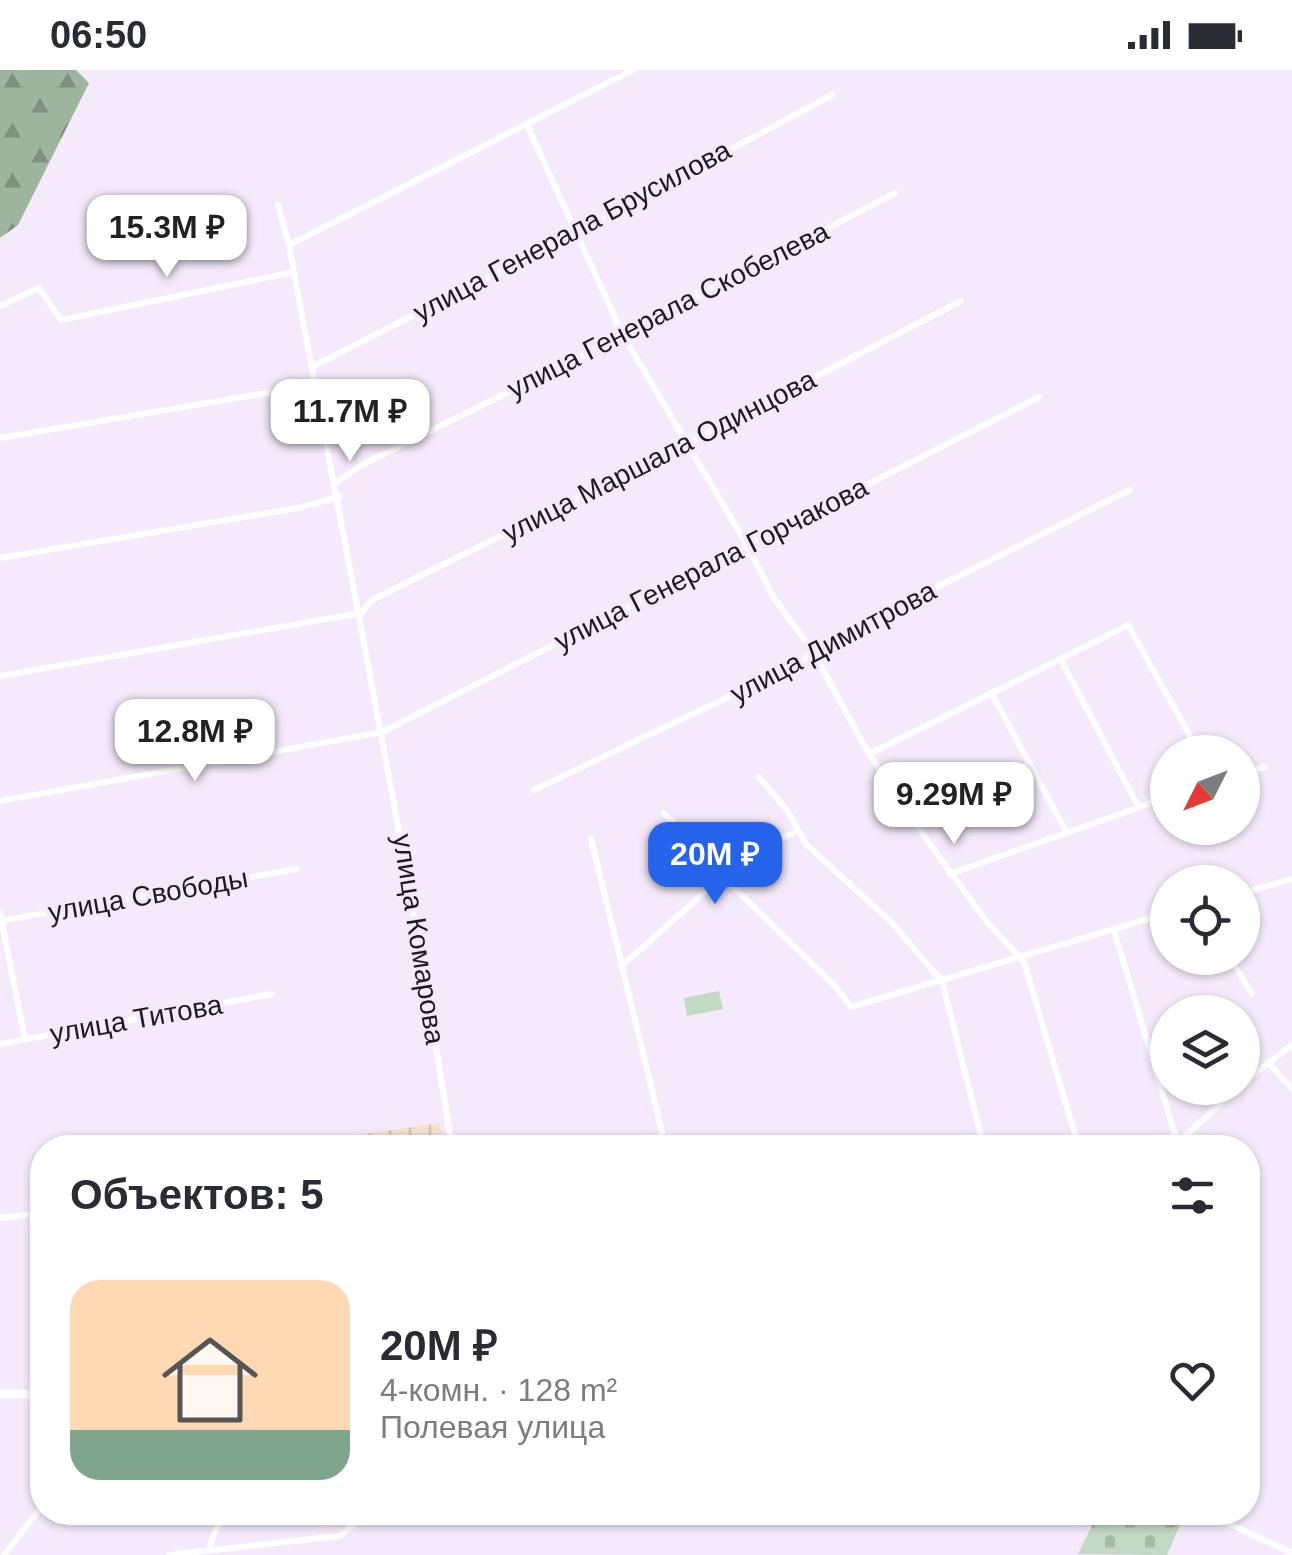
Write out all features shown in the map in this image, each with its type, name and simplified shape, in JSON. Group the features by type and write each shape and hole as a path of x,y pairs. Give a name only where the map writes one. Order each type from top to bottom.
{"street":[{"path":"289,245 633,70"},
{"name":"улица Генерала Брусилова","path":"312,366 575,234 832,95"},
{"path":"527,125 623,336 747,545 774,598 812,650 869,754 950,874 1020,957 1076,1135"},
{"name":"улица Генерала Скобелева","path":"336,484 360,466 623,336 894,193"},
{"name":"улица Комарова","path":"278,205 361,613 424,962 450,1135"},
{"path":"0,306 39,288 61,320 294,272"},
{"name":"улица Маршала Одинцова","path":"361,613 372,600 961,302"},
{"path":"0,438 314,385"},
{"name":"улица Генерала Горчакова","path":"383,732 1039,397"},
{"name":"улица Димитрова","path":"534,790 803,661 812,650 1130,490"},
{"path":"0,558 298,508 339,497"},
{"path":"0,676 361,613"},
{"path":"869,754 1128,625 1189,735"},
{"path":"1061,660 1138,806"},
{"path":"992,694 1067,833"},
{"path":"0,801 383,732"},
{"path":"910,814 1030,764"},
{"path":"1260,768 1265,766"},
{"path":"759,777 787,810 797,832 828,866 891,922 942,982 981,1135"},
{"path":"950,874 1150,803"},
{"path":"664,812 722,876 836,987 851,1007 1150,919"},
{"path":"622,965 758,845 797,832"},
{"path":"591,838 663,1135"},
{"name":"улица Свободы","path":"0,918 296,868"},
{"path":"1260,888 1292,878"},
{"path":"0,918 25,1039"},
{"path":"1114,930 1175,1135"},
{"path":"1240,975 1252,994"},
{"name":"улица Титова","path":"0,1044 272,994"},
{"path":"1260,1069 1292,1045"},
{"path":"1268,1062 1292,1088"},
{"path":"1188,1135 1219,1105"},
{"path":"0,1218 30,1214"},
{"path":"0,1394 30,1394"},
{"path":"4,1555 30,1521"},
{"path":"209,1549 218,1525"},
{"path":"169,1555 340,1536 353,1525"},
{"path":"1232,1525 1292,1553"}],"shaded area":[{"path":"440,1123 442,1135 358,1135"}],"green space":[{"path":"0,70 76,70 89,83 18,225 0,238"},
{"path":"719,991 723,1009 687,1016 684,998"},
{"path":"1092,1525 1180,1525 1167,1555 1078,1554"}]}
